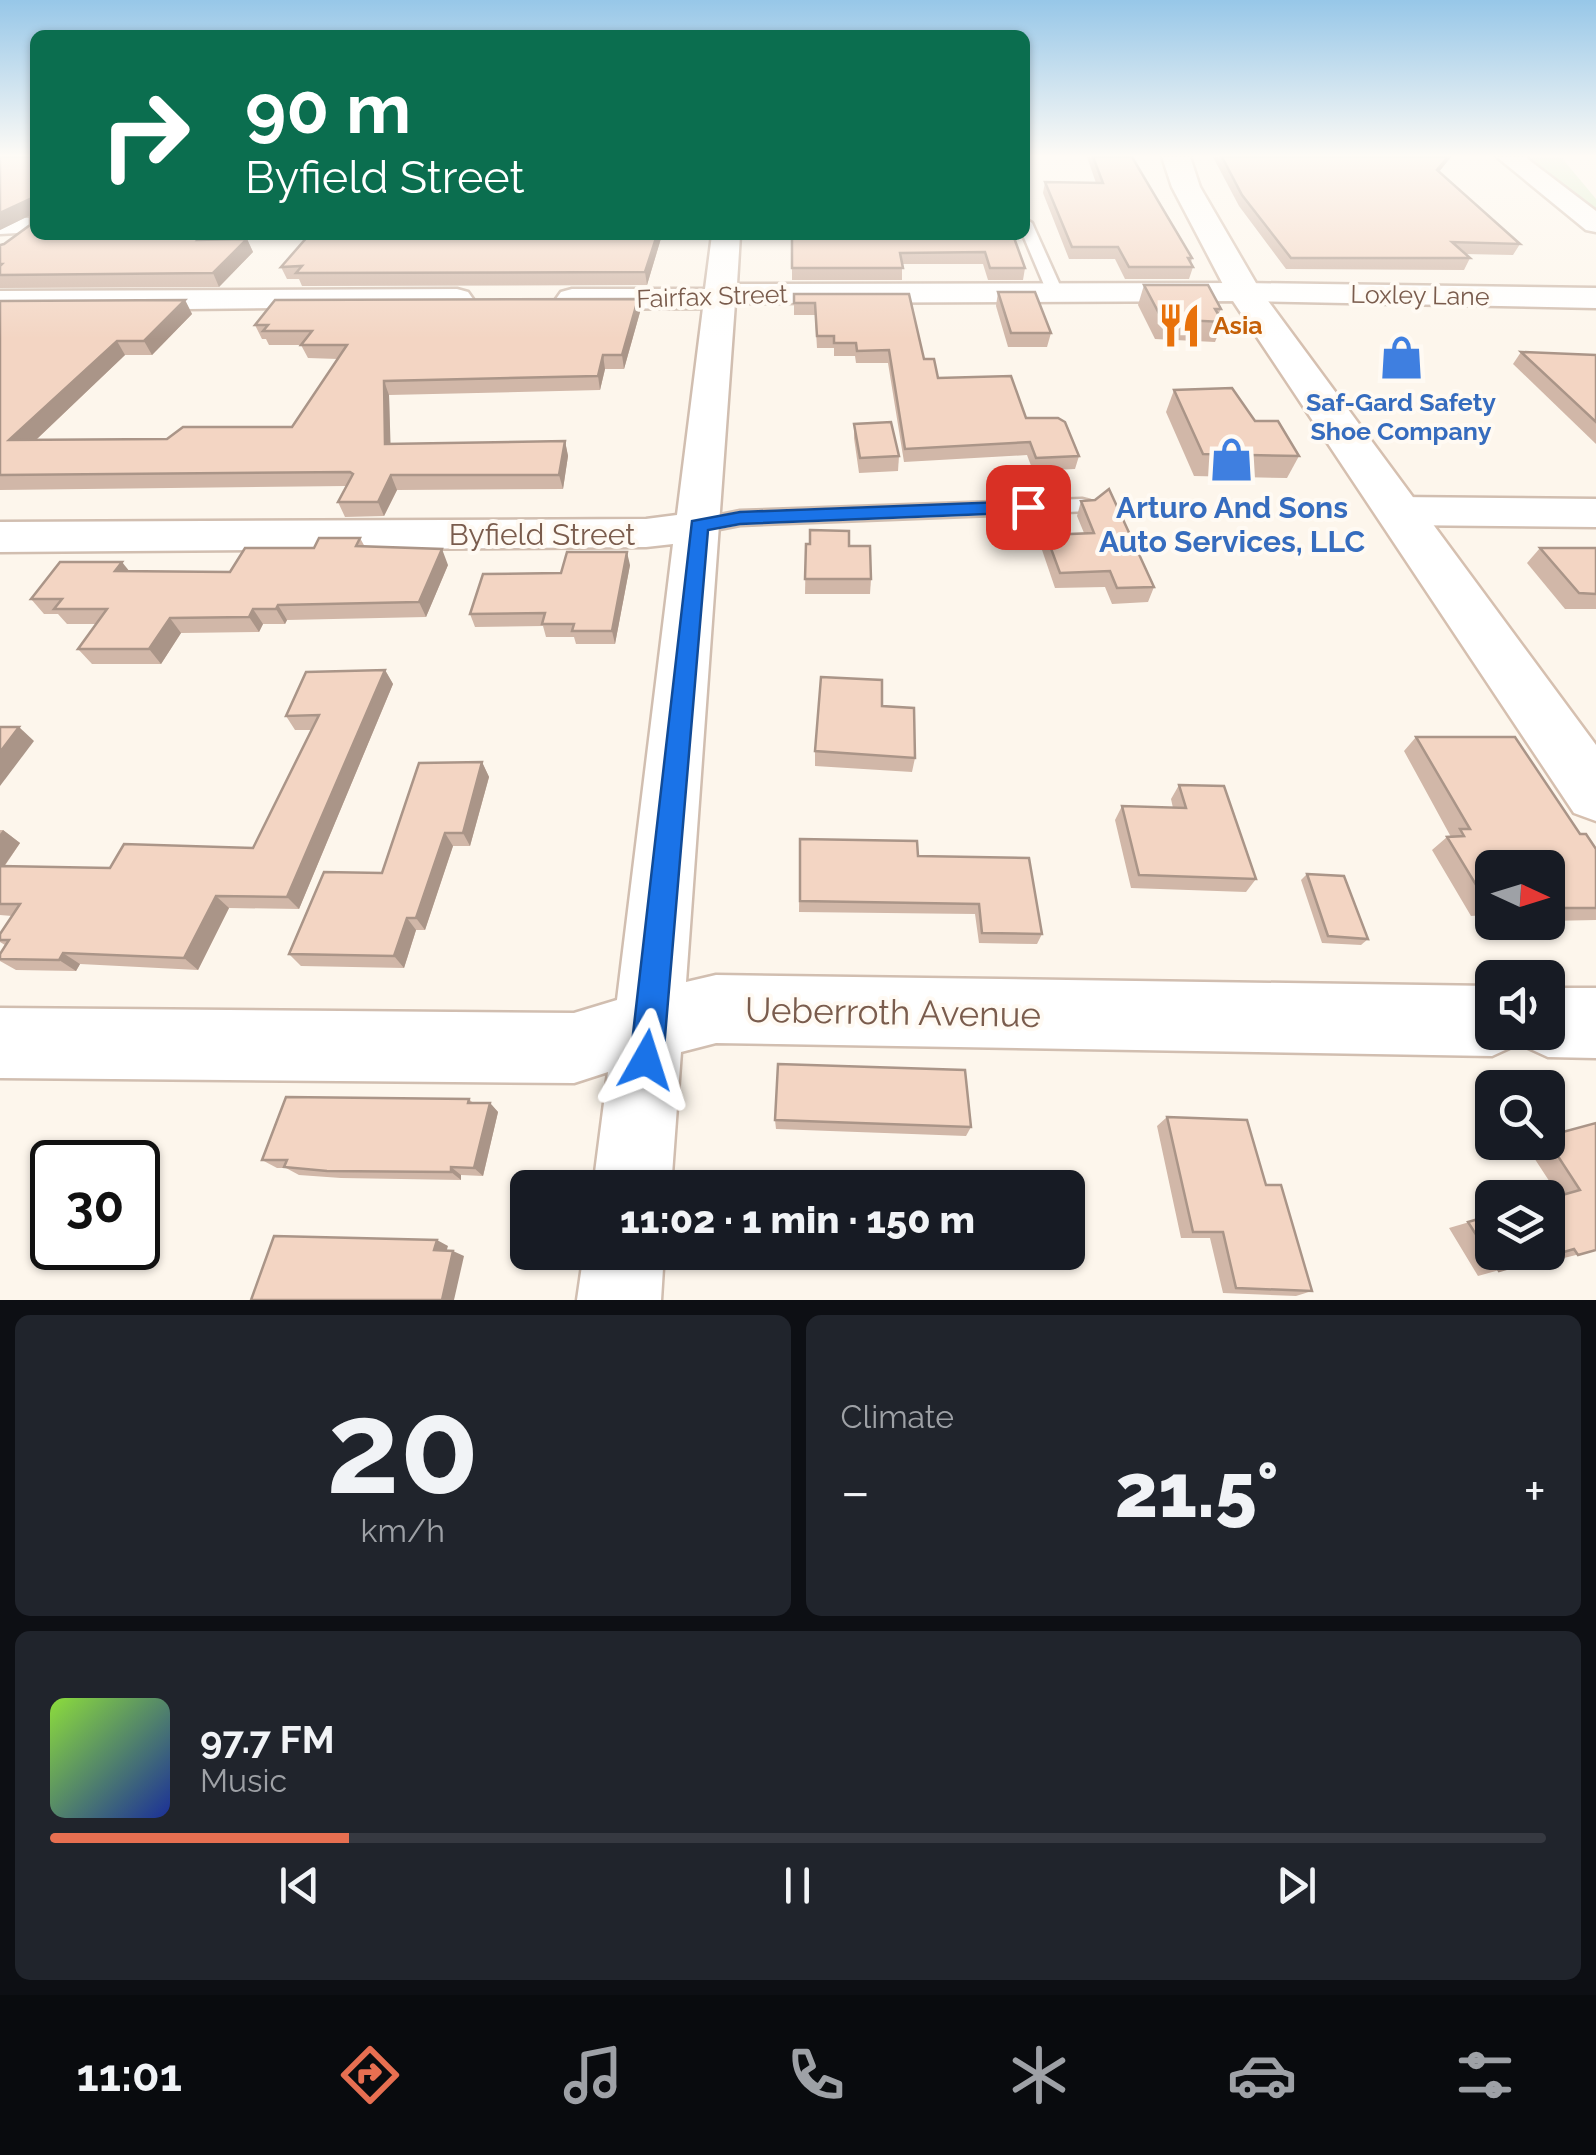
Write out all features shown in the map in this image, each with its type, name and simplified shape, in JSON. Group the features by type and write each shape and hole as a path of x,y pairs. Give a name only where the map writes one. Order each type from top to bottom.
{"main road":[{"path":"1203,218 1244,292 1596,794"}],"street":[{"path":"0,226 30,224"},
{"path":"0,248 30,226"},
{"path":"634,1170 726,240"},
{"name":"Fairfax Street","path":"545,299 1244,292"},
{"name":"Loxley Lane","path":"1244,292 1596,298"},
{"path":"0,300 486,299"},
{"path":"1397,511 1596,512"},
{"name":"Byfield Street","path":"0,537 646,534 699,526"},
{"name":"Ueberroth Avenue","path":"0,1043 574,1048 716,1009 1475,1021"},
{"path":"1565,1022 1596,1023"},
{"path":"618,1300 622,1270"}],"lane":[{"path":"1030,235 1054,292"},
{"name":"Byfield Street","path":"699,526 740,518 1082,506"}],"building":[{"path":"1060,218 1168,218 1192,258 1188,258 1193,267 1129,267 1118,247 1072,247"},
{"path":"1260,218 1490,218 1520,244 1452,242 1470,258 1291,258"},
{"path":"30,225 30,240 246,240 213,273 0,275 0,245"},
{"path":"305,240 655,240 645,272 296,273 302,266 281,267"},
{"path":"792,240 1015,240 1025,268 990,268 985,252 900,253 903,268 792,268"},
{"path":"1144,285 1208,285 1221,309 1215,309 1223,322 1162,319"},
{"path":"998,292 1035,292 1051,333 1011,333"},
{"path":"794,294 909,294 924,359 934,359 938,378 1011,376 1026,418 1058,418 1065,422 1079,456 1036,458 1030,442 905,449 889,350 857,351 856,343 834,343 834,336 817,336 815,303 794,303"},
{"path":"638,299 622,355 603,355 598,376 384,381 385,444 565,441 559,475 391,475 378,502 338,502 353,474 350,472 0,475 0,301 185,300 144,341 117,341 9,440 167,439 183,427 292,427 347,345 301,345 312,331 263,331 268,325 255,325 275,300"},
{"path":"1521,352 1596,355 1596,422"},
{"path":"1232,388 1255,421 1278,421 1299,456 1203,454 1174,390"},
{"path":"891,422 899,456 860,458 854,424"},
{"path":"1109,489 1154,587 1117,588 1110,571 1060,573 1046,535 1094,533 1081,501 1095,500"},
{"path":"810,530 849,531 849,546 870,546 871,579 805,579"},
{"path":"319,538 360,538 356,546 442,549 419,602 278,605 276,609 253,609 249,617 170,618 149,649 78,649 107,609 54,609 62,599 31,599 60,562 122,562 115,571 230,572 245,548 314,548"},
{"path":"1540,548 1596,548 1596,594 1579,593"},
{"path":"567,552 627,552 612,631 572,631 574,624 542,624 545,613 470,614 483,574 561,573"},
{"path":"385,670 287,897 216,896 184,958 63,953 59,960 0,959 9,940 0,940 0,934 20,904 0,904 0,866 110,868 124,844 253,848 319,715 286,716 306,672"},
{"path":"821,677 882,680 882,706 914,708 915,758 815,751"},
{"path":"0,727 19,727 0,752"},
{"path":"1416,737 1515,737 1580,834 1586,834 1596,849 1596,908 1565,908 1565,850 1475,850 1475,883 1447,837 1464,836 1460,829 1470,829"},
{"path":"482,762 463,833 445,833 416,918 407,918 394,956 289,954 324,872 382,873 419,763"},
{"path":"1179,785 1224,786 1256,879 1139,875 1122,806 1186,808"},
{"path":"800,839 917,841 918,856 1029,858 1042,934 982,933 979,904 800,901"},
{"path":"1307,874 1344,876 1368,939 1328,936"},
{"path":"778,1064 965,1070 971,1127 775,1120"},
{"path":"286,1097 469,1099 468,1103 490,1103 474,1168 451,1167 451,1172 327,1171 284,1167 287,1160 262,1160"},
{"path":"1167,1117 1247,1120 1266,1185 1281,1185 1312,1291 1236,1288 1223,1232 1193,1232"},
{"path":"1596,1123 1596,1250 1578,1255 1574,1249 1565,1252 1565,1194 1580,1190 1560,1160 1565,1160 1565,1131"},
{"path":"274,1236 437,1240 434,1250 453,1251 442,1300 251,1300"}],"place":[{"name":"Asia","path":"1180,325"},
{"name":"Saf-Gard Safety Shoe Company","path":"1401,358"},
{"name":"Arturo And Sons Auto Services, LLC","path":"1232,460"}],"route":[{"path":"646,1060 699,526 740,518 1028,507"}]}
